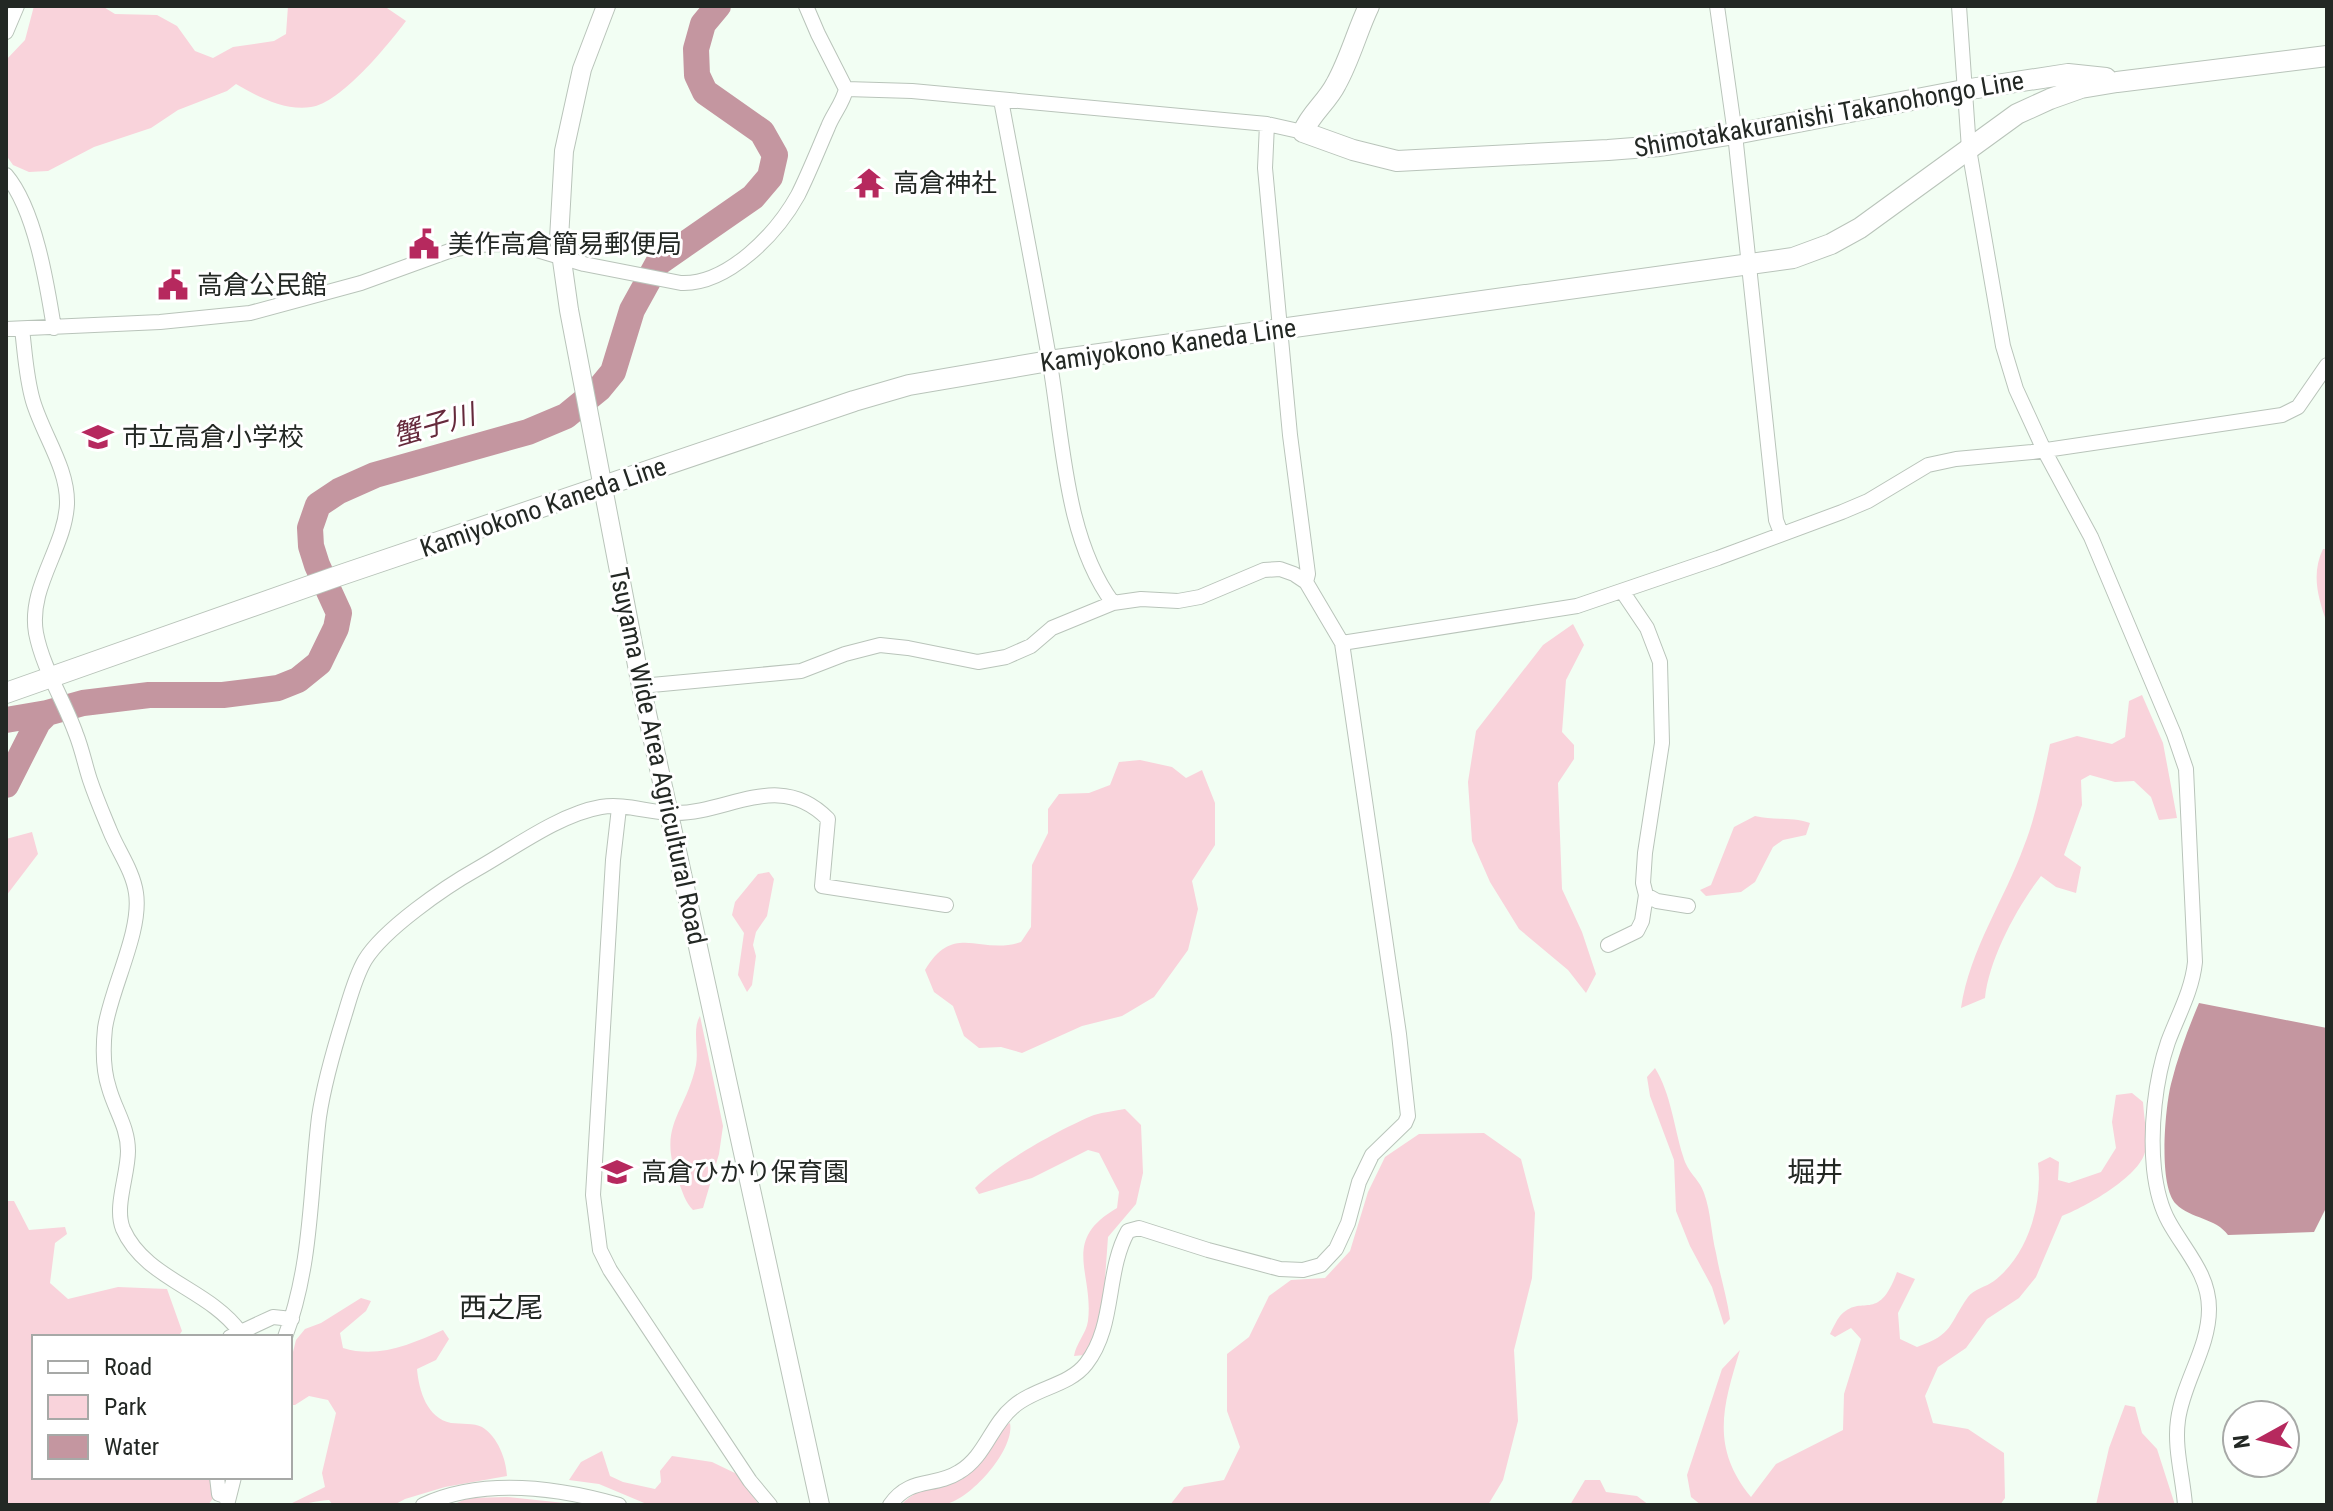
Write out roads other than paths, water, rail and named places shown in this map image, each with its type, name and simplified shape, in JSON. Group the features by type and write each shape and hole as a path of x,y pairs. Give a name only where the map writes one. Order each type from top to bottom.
{"main road":[{"path":"1303,132 1309,119 1329,97 1339,80 1369,6"},
{"name":"Kamiyokono Kaneda Line","path":"6,693 326,581 909,385 1049,361 1793,258 1831,244 1860,228 2017,114 2050,99 2081,88 2117,82 2327,56"},
{"name":"Shimotakakuranishi Takanohongo Line","path":"1303,132 1353,150 1397,161 1621,149 1735,134 1964,90 2068,74 2097,76 2117,82"}],"street":[{"path":"6,32 17,6"},
{"name":"Tsuyama Wide Area Agricultural Road","path":"606,6 582,69 571,110 561,188 562,258 601,488 641,686 793,1369 820,1505"},
{"path":"806,6 846,89"},
{"path":"1717,6 1735,134 1776,520 1781,533"},
{"path":"1959,6 1969,149 2003,346 2016,389 2044,450 2091,537 2186,769 2195,962 2189,993 2167,1045 2154,1132 2154,1169 2159,1198 2167,1220 2206,1284 2209,1309 2206,1336 2178,1419 2177,1438 2185,1505"},
{"path":"6,329 160,322 250,313 361,283 452,250 478,245 513,246 693,284 729,269 750,252 797,197 846,89"},
{"path":"846,89 912,91 1267,124 1303,132"},
{"path":"1001,100 1049,361 1072,507 1105,592 1113,603"},
{"path":"1267,124 1265,168 1279,330 1308,574 1306,582"},
{"path":"6,175 17,189 26,210 49,296 54,328"},
{"path":"22,329 33,403 66,489 67,507 39,593 36,630 90,780 136,892 134,921 108,1011 104,1045 107,1079 128,1144 121,1225 137,1251 151,1264 214,1304 235,1334 273,1317 292,1319"},
{"path":"1342,643 1577,606 1718,558 1868,501 1928,465 2282,415 2298,407 2327,365"},
{"path":"641,686 801,671 880,645 978,662 1006,657 1031,646 1052,628 1113,603 1141,599 1178,601 1200,597 1264,570 1280,569 1306,582 1342,643 1399,1034 1408,1105 1405,1123 1372,1155 1359,1182 1348,1223 1336,1249 1321,1265 1303,1270 1280,1269 1139,1228 1128,1231 1115,1265 1098,1347 1084,1367 1014,1406 1003,1417 974,1461 961,1471 948,1478 908,1487 890,1505"},
{"path":"1608,945 1637,931 1642,921 1650,803 1661,761 1660,662 1647,628 1622,591"},
{"path":"286,1335 306,1256 320,1113 340,1030 365,961 379,943 463,877 547,829 603,807 678,814 767,795 804,803 828,819 822,886 946,905"},
{"path":"619,808 613,860 593,1195 600,1250 610,1270 707,1416 770,1505"},
{"path":"1646,895 1657,901 1688,906"},
{"path":"217,1479 219,1494 228,1501 234,1479"},
{"path":"423,1505 461,1490 480,1487 586,1496 619,1505"}],"water":[{"path":"2199,1003 2327,1028 2327,1206 2314,1232 2228,1235 2217,1225 2182,1209 2170,1195 2164,1146 2169,1095 2180,1053"}],"waterway":[{"name":"蟹子川","path":"6,785 38,722 47,713 83,703 149,695 223,695 278,688 298,680 319,663 336,628 339,613 311,546 310,528 318,505 339,491 375,475 528,432 566,416 599,389 613,372 632,310 658,263 753,197 770,177 775,155 762,132 705,92 697,75 696,49 703,24 718,6"},
{"path":"6,720 47,713"}],"place":[{"name":"高倉神社","path":"869,183"},
{"name":"美作高倉簡易郵便局","path":"424,244"},
{"name":"高倉公民館","path":"173,285"},
{"name":"市立高倉小学校","path":"98,437"},
{"name":"高倉ひかり保育園","path":"617,1172"}],"district":[{"name":"堀井","path":"1815,1172"},
{"name":"西之尾","path":"501,1307"}]}
